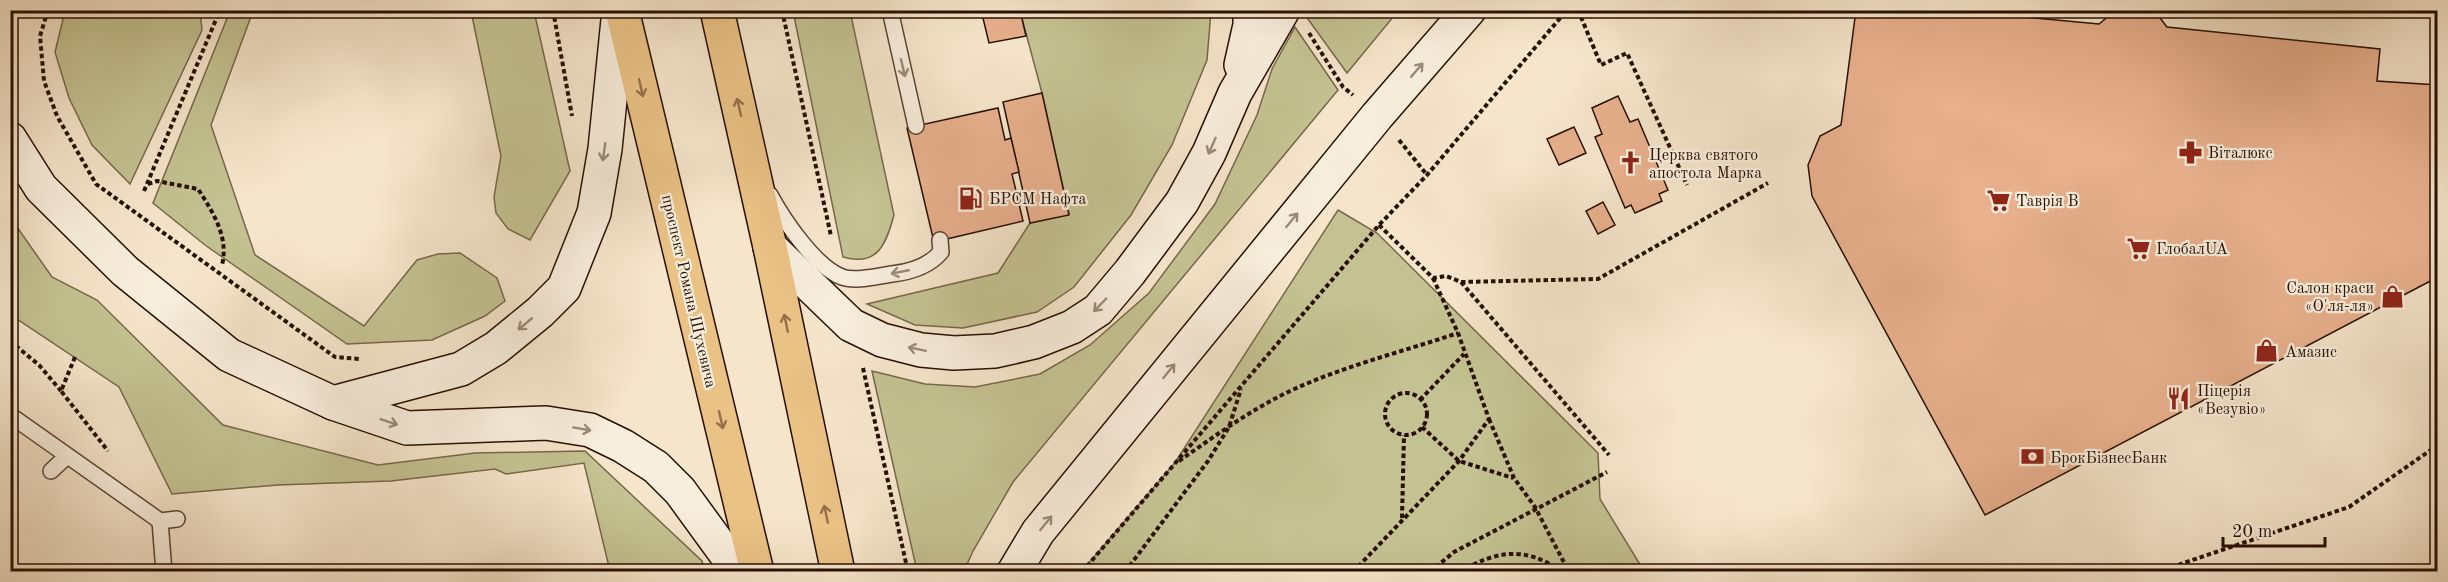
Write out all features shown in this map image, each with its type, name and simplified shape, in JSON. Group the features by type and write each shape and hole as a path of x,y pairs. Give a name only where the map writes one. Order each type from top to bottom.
{"main road":[{"name":"проспект Романа Шухевича","path":"621,10 757,572"},
{"path":"717,10 770,246 838,572"}],"street":[{"path":"333,404 461,369 496,348 540,312 564,288 594,213 621,10"},
{"path":"1235,93 1250,25 1250,10"},
{"path":"770,246 851,325 882,340 921,350 954,353 995,351 1034,342 1072,327 1098,310 1130,272 1182,202 1209,153 1235,93 1283,10"},
{"path":"1014,572 1038,532 1377,116 1469,10"},
{"path":"10,139 41,188 125,271 229,355 333,404 407,428 546,423 590,430 623,446 656,467 680,491 739,572"}],"lane":[{"path":"724,44 731,10"},
{"path":"890,10 916,126"},
{"path":"751,158 780,214 813,256 840,277 895,274 920,267 935,259 941,252 940,240"},
{"path":"10,415 160,521 177,519"},
{"path":"51,471 67,456"},
{"path":"160,521 164,572"}],"path":[{"path":"48,10 40,36 44,81 57,116 96,184 335,357 368,359"},
{"path":"144,191 220,10"},
{"path":"553,10 574,126"},
{"path":"1082,572 1379,225 1426,175 1568,10"},
{"path":"1578,10 1601,66 1627,53 1687,185"},
{"path":"147,185 157,181 198,189 218,219 224,256 222,265"},
{"path":"1432,278 1446,276 1461,282 1598,279 1768,183"},
{"path":"1379,225 1432,278 1458,333 1489,419 1514,478 1535,507 1569,572"},
{"path":"1461,282 1610,455"},
{"path":"1174,464 1281,396 1312,382 1458,333"},
{"path":"10,341 39,365 61,391"},
{"path":"1420,400 1464,354"},
{"path":"1125,572 1208,461 1229,427 1242,385"},
{"path":"1400,394 1407,394 1420,400 1426,410 1422,427 1411,435 1397,434 1387,423 1386,409 1400,394"},
{"path":"1353,572 1402,518 1459,461 1489,419"},
{"path":"1422,427 1459,461 1514,478"},
{"path":"1402,518 1404,435"},
{"path":"2157,572 2349,507 2438,445"},
{"path":"1430,572 1454,552 1535,507 1607,472"},
{"path":"1460,572 1492,555 1513,553 1541,560 1560,572"}],"shaded area":[{"path":"1309,10 1398,11 1347,73 1305,15"},
{"path":"65,11 200,11 202,30 130,184 92,145 69,98 55,52"},
{"path":"230,11 253,11 211,125 255,255 364,326 417,260 438,254 460,253 497,278 505,301 485,316 432,340 347,344 205,245 153,203"},
{"path":"471,11 534,11 570,171 530,240 508,229 496,213 494,197 501,156"},
{"path":"793,11 850,11 894,215 884,244 879,251 865,259 843,257"},
{"path":"1020,11 1211,11 1207,60 1172,145 1131,215 1074,287 1037,312 963,328 915,325 867,304 998,273 1030,223 1069,214 1042,93"},
{"path":"1295,27 1338,90 1013,482 964,571 917,571 872,371 925,384 975,387 1040,374 1090,345 1149,293 1215,204 1257,115 1272,69"},
{"path":"1338,210 1377,233 1598,453 1600,499 1644,571 1082,571 1174,464"},
{"path":"10,217 52,277 97,300 223,425 378,465 475,453 585,451 702,561 704,571 610,571 584,463 506,474 495,469 391,481 278,485 172,494 119,387 11,315"}],"building":[{"path":"981,10 1020,10 1026,36 989,43"},
{"name":"ГлобалUA","path":"1856,10 1946,10 2099,24 2116,10 2154,10 2167,27 2380,49 2377,81 2438,85 2438,277 1985,515 1812,196 1808,165 1820,136 1841,125"},
{"path":"1042,93 1069,215 1030,223 1003,102"},
{"name":"Церква святого апостола Марка","path":"1618,96 1630,122 1638,119 1668,190 1659,194 1662,201 1635,213 1631,205 1625,208 1595,137 1602,134 1592,108"},
{"name":"БРСМ Нафта","path":"998,108 1005,140 1011,138 1019,172 1012,174 1023,221 934,242 907,128"},
{"path":"1574,127 1586,153 1559,165 1547,139"},
{"path":"1603,202 1615,225 1598,234 1586,211"}],"place":[{"name":"Віталюкс","path":"2190,152"},
{"name":"Церква святого апостола Марка","path":"1631,163"},
{"name":"БРСМ Нафта","path":"971,198"},
{"name":"Таврія В","path":"1998,200"},
{"name":"ГлобалUA","path":"2138,248"},
{"name":"Салон краси «О'ля-ля»","path":"2392,296"},
{"name":"Амазис","path":"2267,351"},
{"name":"Піцерія «Везувіо»","path":"2179,399"},
{"name":"БрокБізнесБанк","path":"2032,457"}]}
